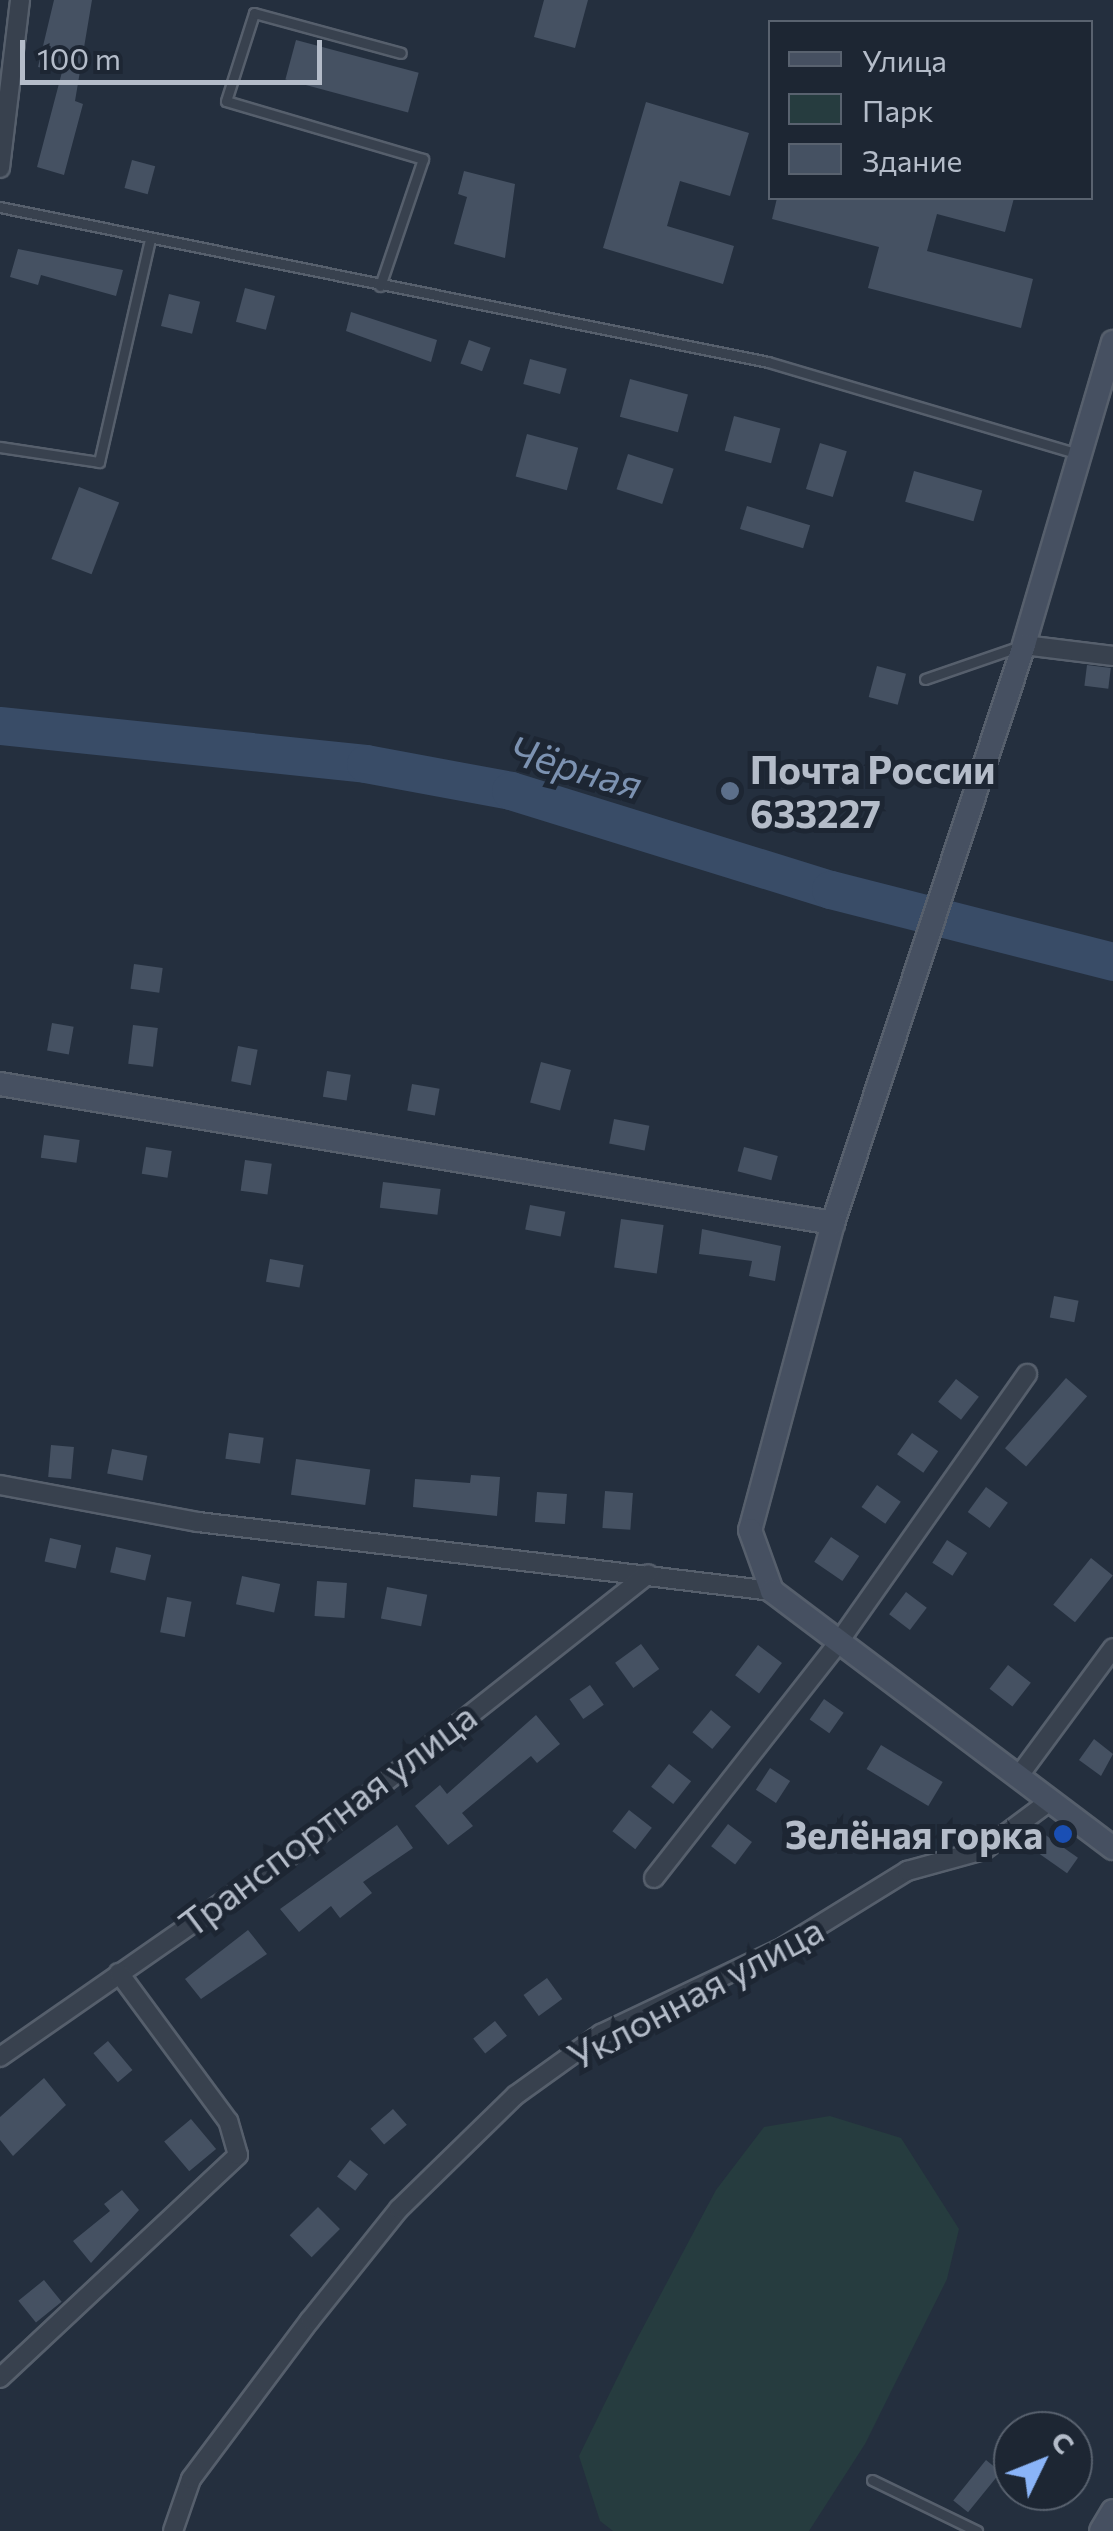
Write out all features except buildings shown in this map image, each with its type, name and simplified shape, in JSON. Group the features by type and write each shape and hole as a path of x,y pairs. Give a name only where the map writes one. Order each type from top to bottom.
{"street":[{"path":"0,168 13,12"},
{"path":"1113,342 1024,645 833,1223 752,1510 753,1553 772,1591 1113,1848"},
{"path":"1024,645 1113,656"},
{"path":"0,1084 833,1223"},
{"path":"654,1878 838,1643 1028,1374"},
{"path":"0,1485 198,1522 772,1591"},
{"name":"Транспортная улица","path":"0,2057 309,1842 648,1574"},
{"path":"1018,1777 1113,1648"},
{"name":"Уклонная улица","path":"173,2531 190,2480 310,2320 399,2209 516,2095 601,2034 784,1946 907,1872 984,1850 1050,1801"},
{"path":"0,2378 238,2155 228,2120 119,1973"},
{"path":"1101,2531 1113,2511"}],"lane":[{"path":"380,286 422,159 226,101 254,14 401,53"},
{"path":"0,207 768,362 1080,454"},
{"path":"0,447 99,462 150,240"},
{"path":"924,679 1024,645"},
{"path":"872,2480 977,2531"}],"green space":[{"path":"830,2116 901,2138 959,2229 947,2279 865,2444 809,2531 613,2531 600,2521 579,2456 629,2354 716,2190 764,2127"}],"waterway":[{"name":"Чёрная","path":"0,726 366,764 511,791 831,890 1113,962"}],"place":[{"name":"Почта России 633227","path":"730,791"},
{"name":"Зелёная горка","path":"1063,1834"}]}
